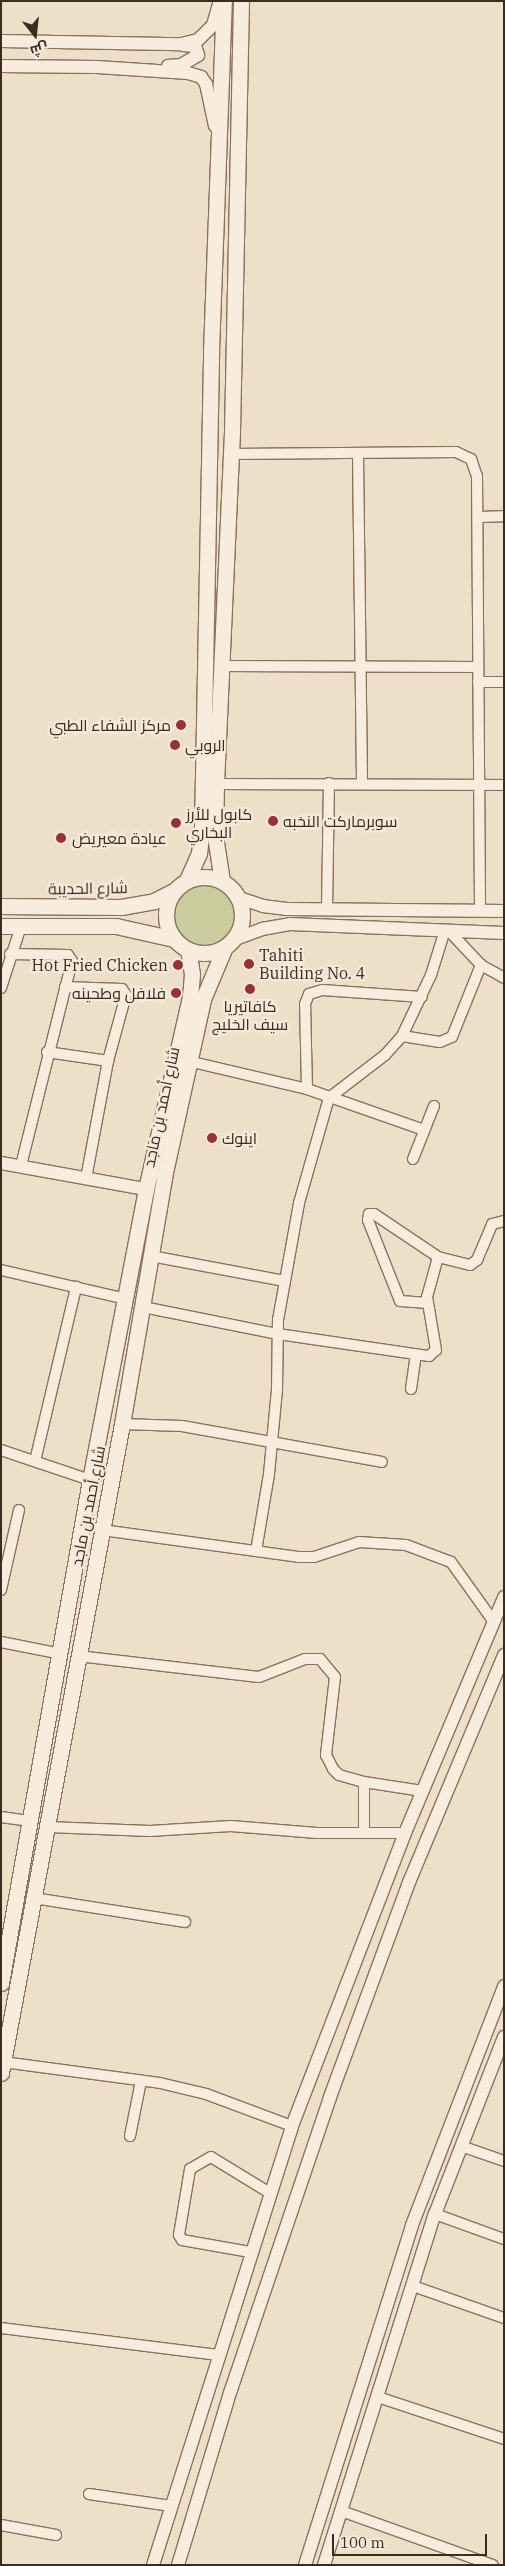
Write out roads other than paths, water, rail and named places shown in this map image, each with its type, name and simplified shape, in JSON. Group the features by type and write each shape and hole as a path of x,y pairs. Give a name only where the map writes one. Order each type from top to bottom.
{"main road":[{"path":"174,939 166,915 174,892 187,880 198,853 202,828 211,351 224,1"},
{"path":"222,881 215,836 216,784 231,454 241,1"},
{"path":"1,926 116,926 174,939 188,950 200,954 230,944 242,926 243,912 239,898 222,881 211,877 187,880"},
{"name":"شارع الحديبة","path":"1,906 122,907 148,902 174,892"},
{"name":"شارع أحمد بن ماجد","path":"2,2067 188,1061 205,992 230,944"},
{"name":"شارع أحمد بن ماجد","path":"2,1974 61,1654 90,1480 127,1298 146,1189 190,998 192,974 188,950"}],"street":[{"path":"181,44 198,40 214,24 220,1"},
{"path":"1,41 181,44 195,46 198,55 181,65 143,69"},
{"path":"1,66 143,69 201,77 210,94 219,151"},
{"path":"231,454 464,454 471,459 477,476 478,517 480,910"},
{"path":"358,454 363,665 362,783"},
{"path":"478,517 504,516"},
{"path":"222,666 363,665 478,667"},
{"path":"478,682 504,682"},
{"path":"327,910 329,783"},
{"path":"216,784 362,783 504,785"},
{"path":"239,898 274,908 504,911"},
{"path":"230,944 262,929 290,924 504,932"},
{"path":"1,988 10,954 21,926"},
{"path":"447,930 481,965 504,978"},
{"path":"256,1551 266,1497 272,1444 278,1334 285,1281 299,1203 329,1098 386,1055 402,1036 422,997 447,930"},
{"path":"10,954 68,955 72,960 47,1052 21,1166"},
{"path":"402,1036 440,1042 452,1037 481,965"},
{"path":"65,987 125,992 126,1000 108,1061 86,1178"},
{"path":"307,1089 305,1004 308,994 322,990 422,997"},
{"path":"47,1052 108,1061"},
{"path":"188,1061 307,1089 424,1130"},
{"path":"413,1159 434,1106"},
{"path":"1,1162 146,1189"},
{"path":"428,1303 400,1301 368,1220 368,1214 374,1214 438,1257 473,1264 492,1224 504,1220"},
{"path":"151,1256 285,1281"},
{"path":"142,1308 278,1334 429,1356 436,1350 428,1303 438,1257"},
{"path":"1,1270 127,1298"},
{"path":"35,1461 76,1287"},
{"path":"411,1389 416,1354"},
{"path":"122,1424 182,1426 272,1444 382,1462"},
{"path":"1,1450 90,1480"},
{"path":"1,1590 20,1510"},
{"path":"102,1530 314,1557 359,1542 406,1545 438,1554 451,1562 494,1622"},
{"path":"153,2565 217,2355 292,2126 405,1833 504,1597"},
{"path":"1,1642 61,1654"},
{"path":"178,2565 231,2390 330,2097 410,1880 504,1655"},
{"path":"78,1656 259,1677 305,1659 320,1659 332,1668 335,1677 328,1760 339,1775 364,1782 422,1791"},
{"path":"364,1782 364,1832"},
{"path":"1,1817 29,1821"},
{"path":"47,1827 150,1831 231,1826 405,1833"},
{"path":"34,1898 185,1922"},
{"path":"305,2565 412,2225 504,1986"},
{"path":"324,2565 435,2214 504,2037"},
{"path":"2,2067 140,2081 206,2094 292,2126"},
{"path":"130,2136 140,2081"},
{"path":"461,2146 504,2161"},
{"path":"250,2252 182,2240 179,2236 190,2169 211,2157 270,2193"},
{"path":"435,2214 504,2239"},
{"path":"413,2286 504,2318"},
{"path":"1,2328 217,2355"},
{"path":"378,2397 504,2438"},
{"path":"90,2494 171,2506"},
{"path":"342,2511 493,2565"},
{"path":"1,2525 56,2534"}],"place":[{"name":"مركز الشفاء الطبي","path":"181,725"},
{"name":"الروبي","path":"175,745"},
{"name":"سوبرماركت النخبه","path":"273,821"},
{"name":"كابول للأرز البخاري","path":"176,823"},
{"name":"عيادة معيريض","path":"61,838"},
{"name":"Tahiti Building No. 4","path":"249,964"},
{"name":"Hot Fried Chicken","path":"178,965"},
{"name":"كافاتيريا سيف الخليج","path":"250,989"},
{"name":"فلافل وطحينه","path":"176,993"},
{"name":"اينوك","path":"212,1138"}]}
